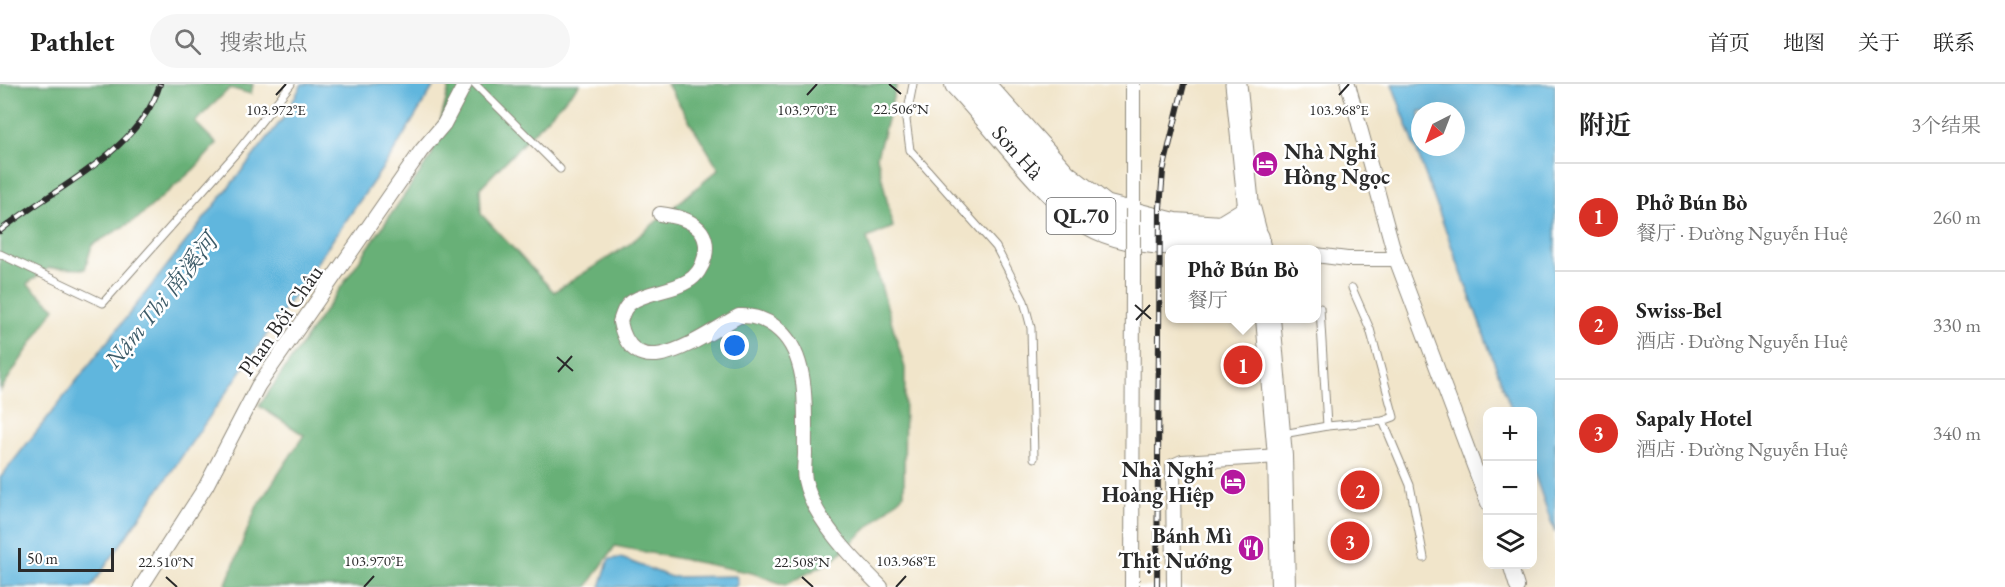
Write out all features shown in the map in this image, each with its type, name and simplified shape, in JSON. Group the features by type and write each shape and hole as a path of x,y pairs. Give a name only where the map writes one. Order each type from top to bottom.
{"highway":[{"name":"Sơn Hà","path":"957,84 1042,180 1084,219 1106,230 1147,240 1242,245"},
{"name":"Sơn Hà","path":"982,84 1065,176 1105,207 1175,225 1221,228 1249,211"},
{"name":"QL.70","path":"1249,211 1261,245"},
{"path":"1268,323 1279,445 1282,587"}],"main road":[{"path":"1236,84 1249,211"}],"street":[{"name":"Phan Bội Châu","path":"141,587 206,486 258,386 421,151 444,124 465,84"},
{"path":"1132,587 1133,84"},
{"path":"1348,84 1396,259 1483,490"},
{"path":"660,214 681,218 700,230 704,238 704,258 696,276 686,283 636,299 628,304 620,322 628,343 634,352 643,355 666,354 739,316 764,319 785,335 800,362 804,405 805,480 823,519 844,550 881,587"},
{"path":"1321,256 1347,259 1396,259"},
{"path":"1174,587 1173,466 1182,462 1279,445"},
{"path":"1512,569 1517,587"}],"lane":[{"path":"0,254 103,303 237,153 291,84"},
{"path":"475,84 560,169"},
{"path":"913,84 906,120 910,150 996,248 1024,301 1031,328 1034,458"},
{"path":"1279,445 1327,426 1383,421 1394,417 1370,329 1352,288"},
{"path":"1321,323 1327,426"},
{"path":"1383,421 1410,485 1424,558"}],"green space":[{"path":"0,84 253,84 251,94 230,88 195,122 217,144 194,169 137,219 92,245 85,269 49,268 27,284 55,308 0,391"},
{"path":"450,84 580,84 480,188 481,214 554,292 627,246 719,169 667,84 897,84 877,156 893,227 867,238 905,368 904,494 832,561 785,585 752,573 615,546 587,587 228,587 226,584 256,508 304,435 259,406 432,155"}],"water":[{"name":"Nậm Thi 南溪河","path":"302,84 435,84 391,156 91,587 0,587 0,478 284,117"},
{"path":"1392,84 1555,84 1555,533 1537,481 1537,407 1511,407 1418,156 1465,156 1465,102 1411,102 1411,136"},
{"path":"621,558 671,577 736,576 738,583 735,587 600,587 609,559"}],"railway":[{"path":"0,231 114,149 134,130 149,108 160,84"},
{"path":"1157,587 1160,208 1163,171 1184,84"}],"place":[{"name":"Nhà Nghỉ Hồng Ngọc","path":"1265,164"},
{"name":"Phở Bún Bò","path":"1243,365"},
{"name":"Nhà Nghỉ Hoàng Hiệp","path":"1233,482"},
{"name":"Swiss-Bel","path":"1360,490"},
{"name":"Sapaly Hotel","path":"1350,541"},
{"name":"Bánh Mì Thịt Nướng","path":"1251,548"}]}
